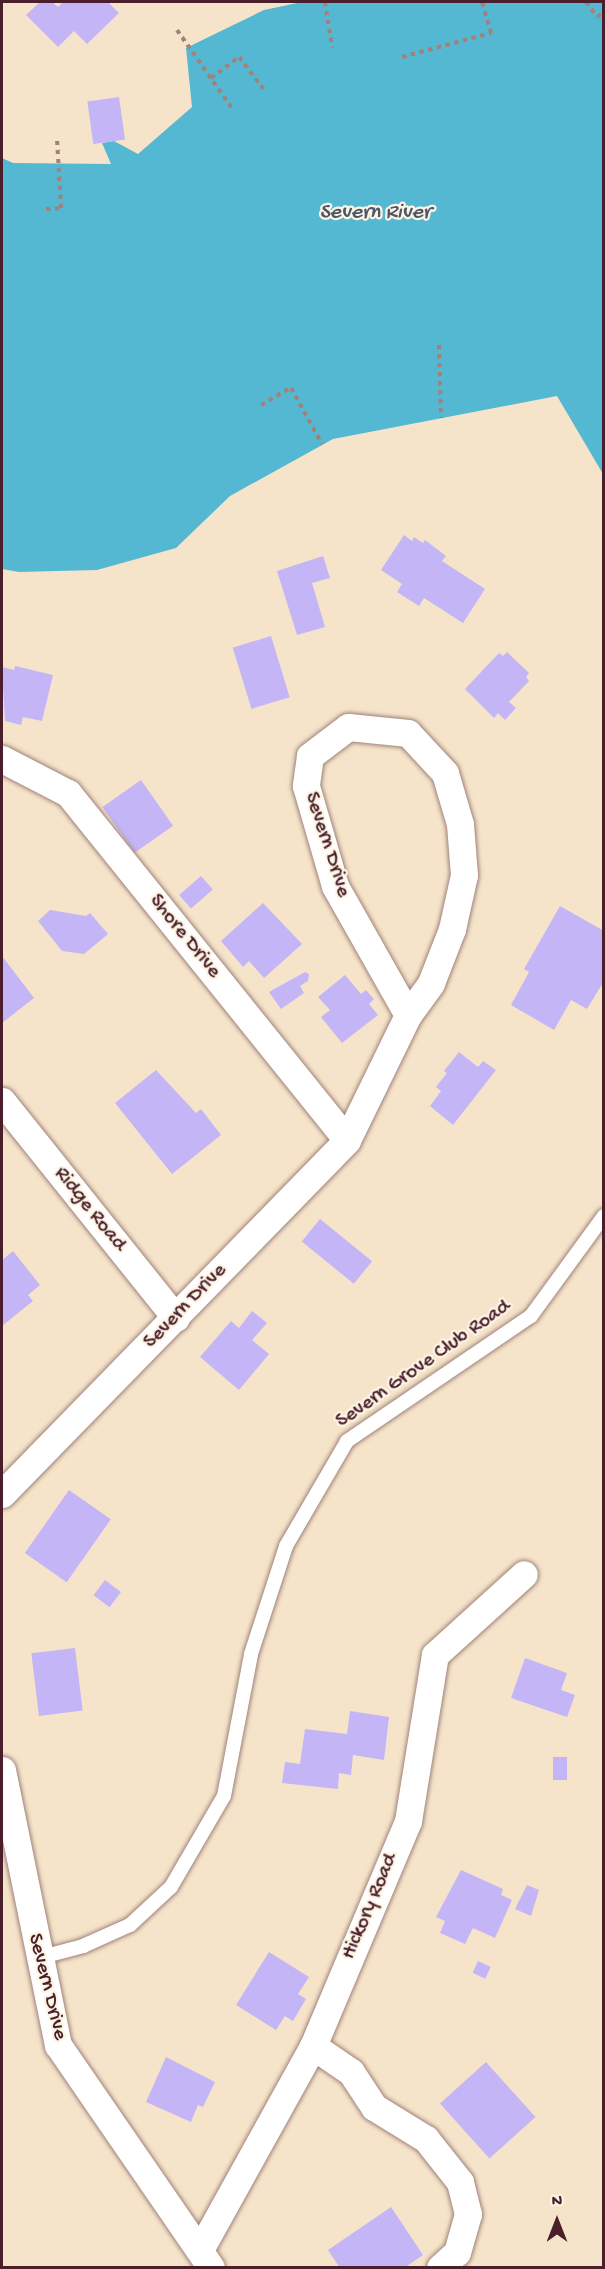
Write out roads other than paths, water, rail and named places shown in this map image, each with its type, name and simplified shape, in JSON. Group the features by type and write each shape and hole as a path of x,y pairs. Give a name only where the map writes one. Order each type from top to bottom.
{"street":[{"name":"Severn Drive","path":"2,1494 347,1140 408,1015 431,983 452,928 464,875 460,824 445,773 408,733 348,727 310,756 306,786 335,886 408,1015"},
{"name":"Shore Drive","path":"2,759 68,793 347,1140"},
{"name":"Ridge Road","path":"2,1101 176,1318"},
{"name":"Hickory Road","path":"206,2258 313,2046 408,1821 435,1655 524,1574"},
{"name":"Severn Drive","path":"2,1770 38,1958 58,2045 206,2258"},
{"path":"313,2046 351,2072 374,2107 426,2139 460,2182 468,2214 457,2252 440,2268"}],"lane":[{"name":"Severn Grove Club Road","path":"38,1958 83,1946 129,1925 171,1887 224,1796 251,1654 286,1546 347,1441 531,1316 603,1216"}],"water":[{"name":"Severn River","path":"302,2 603,2 603,474 557,396 333,439 230,496 176,548 97,570 19,572 2,569 2,158 13,163 111,164 102,143 114,141 138,154 192,107 186,48 264,10"}]}
